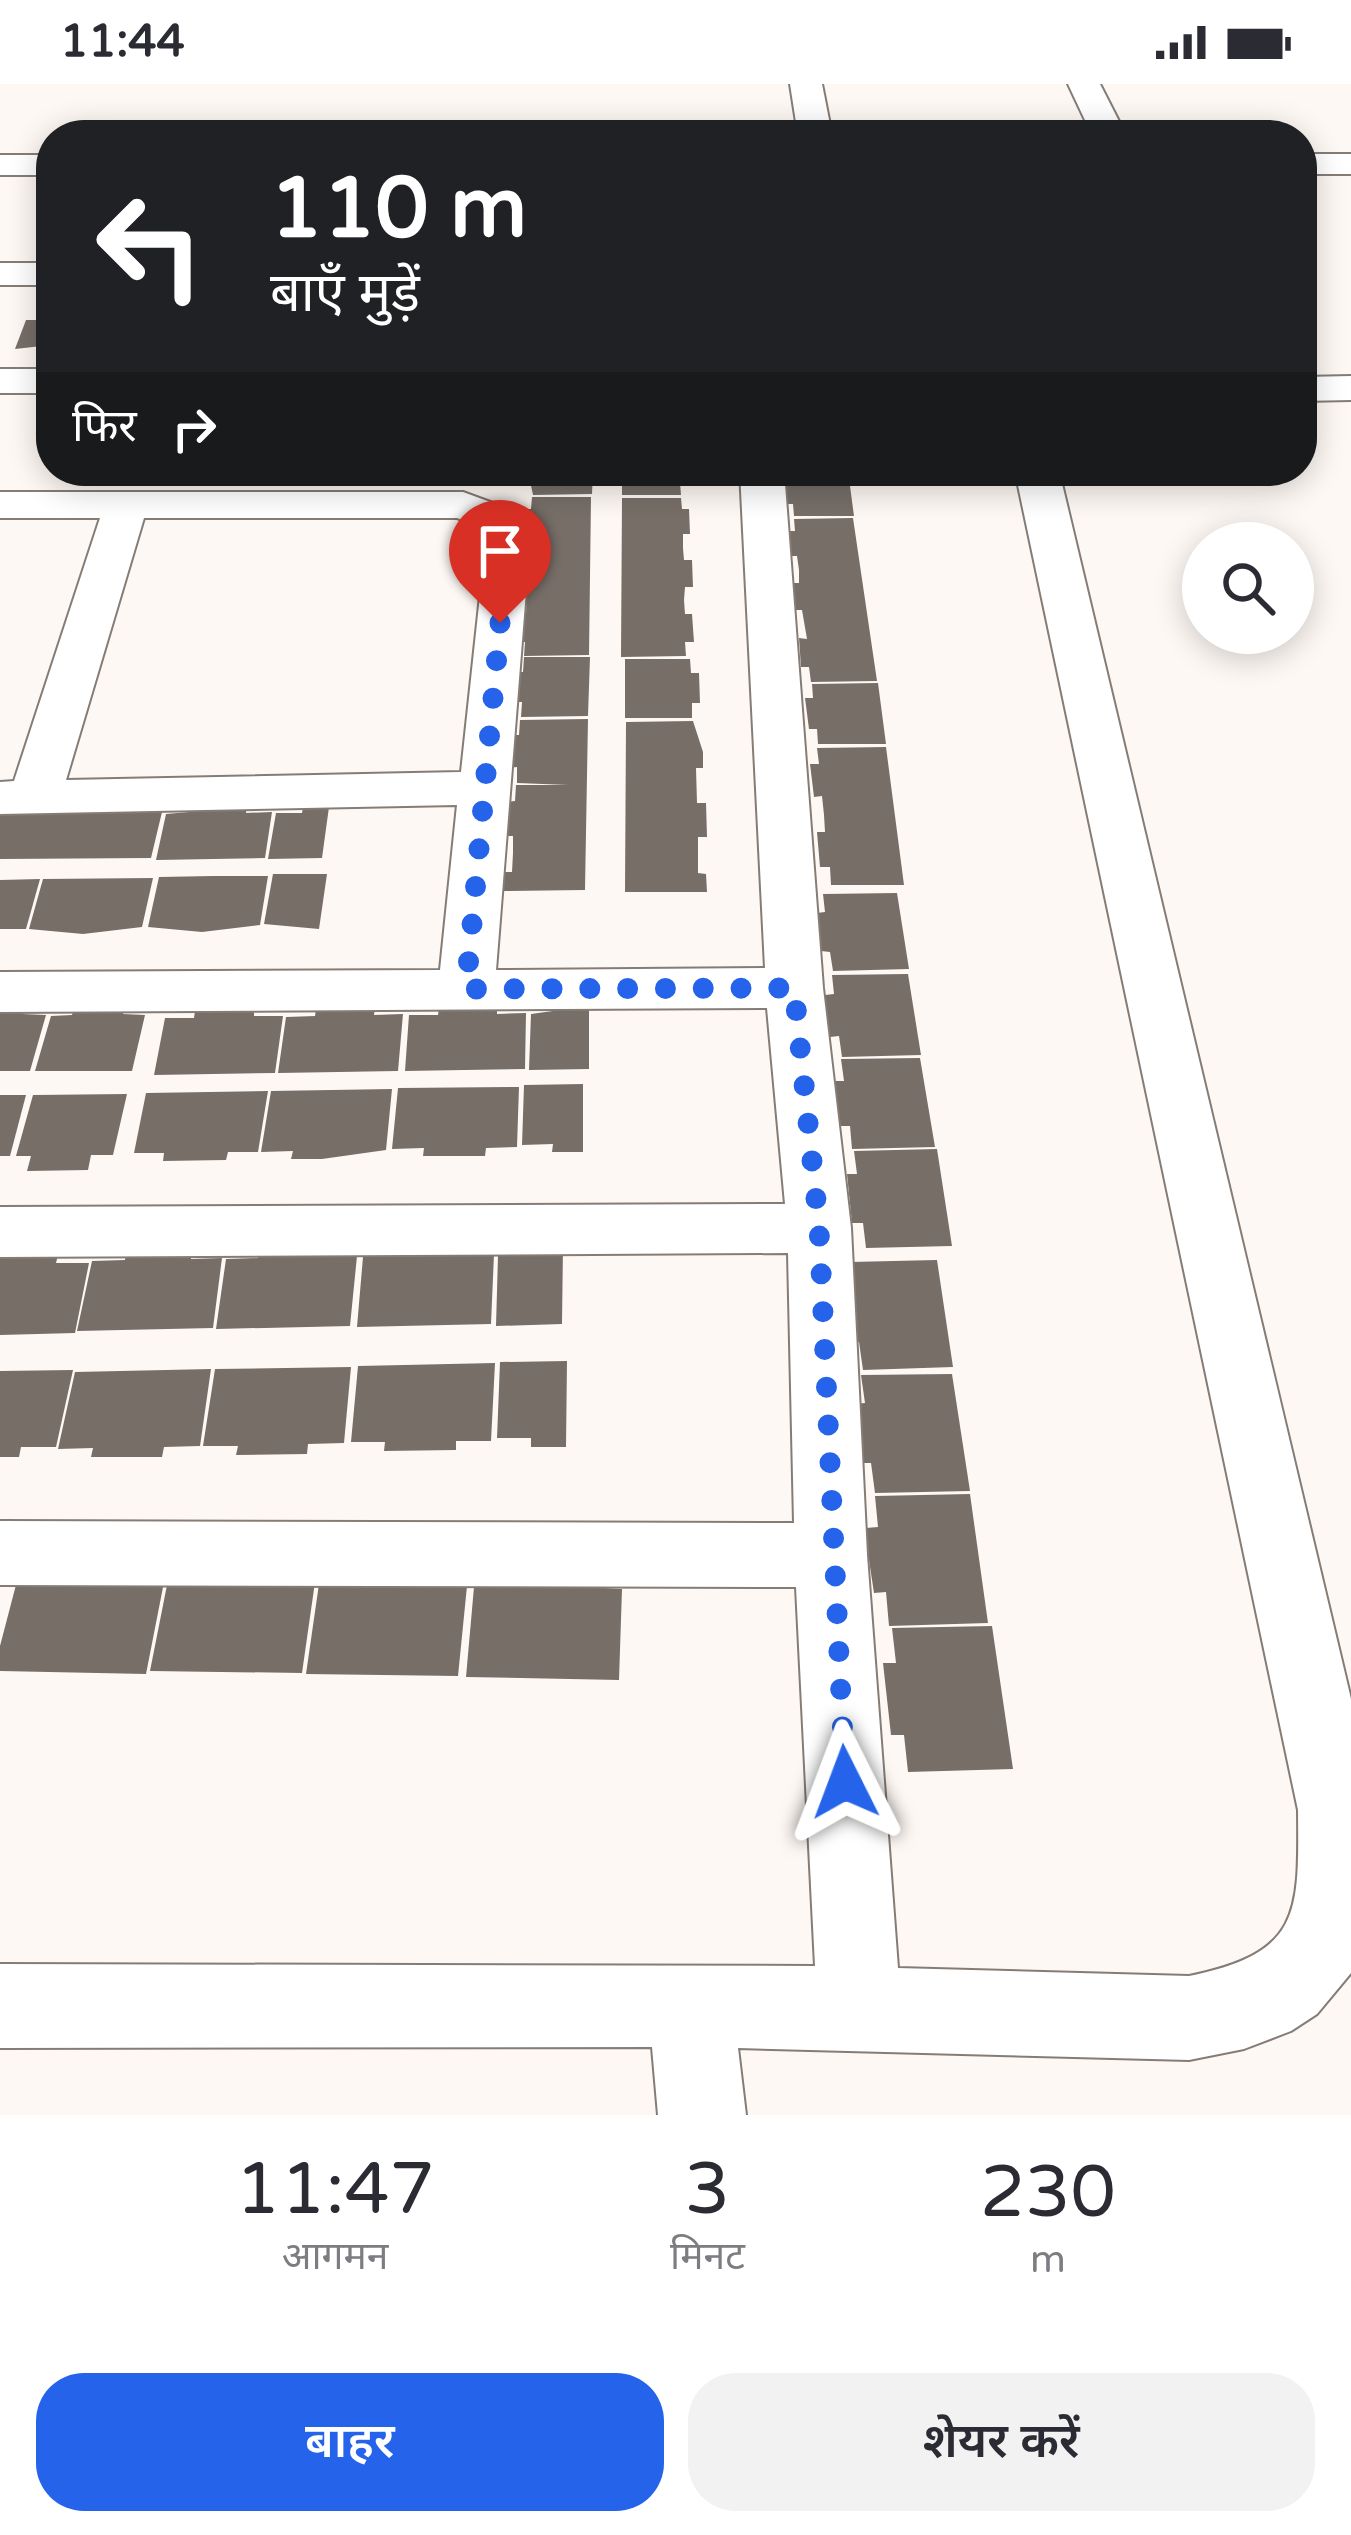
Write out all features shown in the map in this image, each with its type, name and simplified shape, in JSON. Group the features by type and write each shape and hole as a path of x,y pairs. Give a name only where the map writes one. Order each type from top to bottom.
{"street":[{"path":"806,84 812,120"},
{"path":"1084,84 1102,120"},
{"path":"1317,164 1351,164"},
{"path":"0,165 36,165"},
{"path":"0,381 36,381"},
{"path":"1317,389 1351,388"},
{"path":"763,486 794,988 819,1228 831,1555 859,2010"},
{"path":"0,2006 691,2005 1189,2018 1261,2002 1317,1957 1340,1895 1338,1810 1040,486"},
{"path":"0,505 464,505 499,520 508,540 466,989"},
{"path":"125,505 18,797 485,788"},
{"path":"0,992 794,988"},
{"path":"0,1232 819,1228"},
{"path":"0,1553 831,1555"},
{"path":"691,2005 702,2115"}],"building":[{"path":"26,320 36,320 36,347 15,349"},
{"path":"531,486 592,486 592,494 533,495"},
{"path":"622,486 680,486 681,495 622,495"},
{"path":"784,486 850,486 854,516 794,516 793,504 786,504"},
{"path":"532,497 591,497 589,655 524,656 525,642 516,642 519,614 526,614 530,534 522,533 524,509 531,509"},
{"path":"622,498 681,498 682,509 689,509 690,534 683,534 683,548 684,560 692,560 693,587 685,587 684,600 685,614 692,614 694,642 685,642 686,656 621,657"},
{"path":"853,518 877,681 811,682 809,667 801,667 799,638 807,639 802,610 794,610 792,583 799,583 799,570 797,556 790,556 787,531 795,531 794,519"},
{"path":"524,657 590,657 588,716 521,717 522,702 514,702 515,672 523,672"},
{"path":"625,659 690,659 691,673 699,673 700,703 692,703 692,718 625,718"},
{"path":"878,683 886,744 818,744 817,729 809,729 805,698 813,698 812,684"},
{"path":"588,719 585,890 502,891 503,872 512,872 513,853 513,836 504,836 506,802 515,801 516,785 568,785 517,783 517,767 509,768 511,735 519,735 520,720"},
{"path":"693,721 703,752 703,768 696,768 697,803 706,803 707,837 698,837 698,873 706,874 707,892 625,892 626,722"},
{"path":"886,747 904,885 831,885 830,867 820,867 817,832 825,832 824,815 822,796 814,797 810,764 819,764 817,748"},
{"path":"137,806 135,812 162,812 151,858 0,859 0,807 53,813"},
{"path":"247,807 246,813 272,812 265,858 156,860 166,814"},
{"path":"303,807 329,807 322,858 268,859 276,813 302,813"},
{"path":"273,874 327,874 319,929 264,924"},
{"path":"268,876 260,925 202,932 148,927 159,877"},
{"path":"153,878 142,927 83,934 29,929 43,879"},
{"path":"40,879 26,929 0,929 0,880"},
{"path":"897,893 909,969 833,971 830,952 821,951 817,913 825,912 823,894"},
{"path":"908,974 921,1055 842,1057 839,1036 830,1037 825,995 834,994 832,975"},
{"path":"27,1003 23,1014 46,1015 30,1071 0,1071 0,1004"},
{"path":"126,1003 123,1014 145,1015 132,1071 35,1071 51,1016 72,1015 75,1004"},
{"path":"589,1006 589,1069 529,1070 531,1014"},
{"path":"497,1007 497,1014 526,1013 525,1069 405,1071 409,1015 438,1015 439,1008"},
{"path":"375,1008 374,1015 403,1014 398,1071 278,1073 286,1017 315,1016 316,1009"},
{"path":"254,1010 254,1016 283,1016 275,1073 154,1075 165,1018 194,1018 195,1011"},
{"path":"920,1058 935,1147 852,1149 850,1126 839,1126 834,1081 844,1081 841,1059"},
{"path":"583,1084 583,1152 552,1152 553,1144 522,1145 524,1085"},
{"path":"519,1087 517,1147 486,1148 485,1156 423,1156 424,1148 392,1149 398,1088"},
{"path":"392,1089 386,1150 322,1159 291,1159 293,1151 261,1152 271,1091"},
{"path":"268,1091 258,1152 228,1152 226,1160 163,1161 164,1153 134,1153 146,1093"},
{"path":"127,1094 113,1155 91,1155 88,1170 27,1171 31,1156 16,1156 33,1095"},
{"path":"0,1095 26,1095 10,1156 0,1156"},
{"path":"937,1149 952,1246 866,1248 863,1223 852,1223 847,1174 857,1174 854,1151"},
{"path":"563,1246 562,1324 496,1326 498,1256 530,1255 530,1247"},
{"path":"325,1248 324,1257 357,1256 350,1326 216,1329 226,1259 258,1258 259,1250"},
{"path":"396,1248 494,1254 491,1324 357,1327 363,1257 395,1256"},
{"path":"192,1250 191,1259 222,1258 213,1328 77,1331 92,1261 125,1260 126,1252"},
{"path":"58,1255 56,1263 89,1263 75,1333 0,1335 0,1256"},
{"path":"937,1260 953,1367 863,1370 859,1342 848,1343 850,1262"},
{"path":"567,1361 566,1447 531,1447 531,1438 497,1438 500,1362"},
{"path":"495,1363 491,1441 456,1441 456,1450 384,1451 385,1442 351,1442 358,1366"},
{"path":"351,1367 344,1443 308,1444 307,1454 236,1455 238,1446 203,1446 215,1369"},
{"path":"211,1369 200,1446 164,1447 162,1457 91,1457 93,1448 58,1449 75,1372"},
{"path":"73,1370 56,1447 21,1447 19,1457 0,1457 0,1371"},
{"path":"952,1374 970,1491 875,1493 871,1463 860,1463 854,1404 865,1403 861,1375"},
{"path":"970,1494 988,1623 889,1626 886,1592 874,1593 869,1560 866,1528 878,1527 875,1496"},
{"path":"512,1576 586,1577 586,1587 622,1589 619,1680 466,1677 474,1587 511,1587"},
{"path":"168,1580 315,1582 302,1673 150,1671"},
{"path":"17,1581 164,1582 146,1674 0,1671 0,1646"},
{"path":"319,1584 467,1586 458,1676 306,1674"},
{"path":"992,1626 1013,1769 908,1772 904,1735 891,1735 883,1663 896,1663 892,1628"}],"route":[{"path":"500,623 466,989 794,988 819,1228 845,1782"}]}
